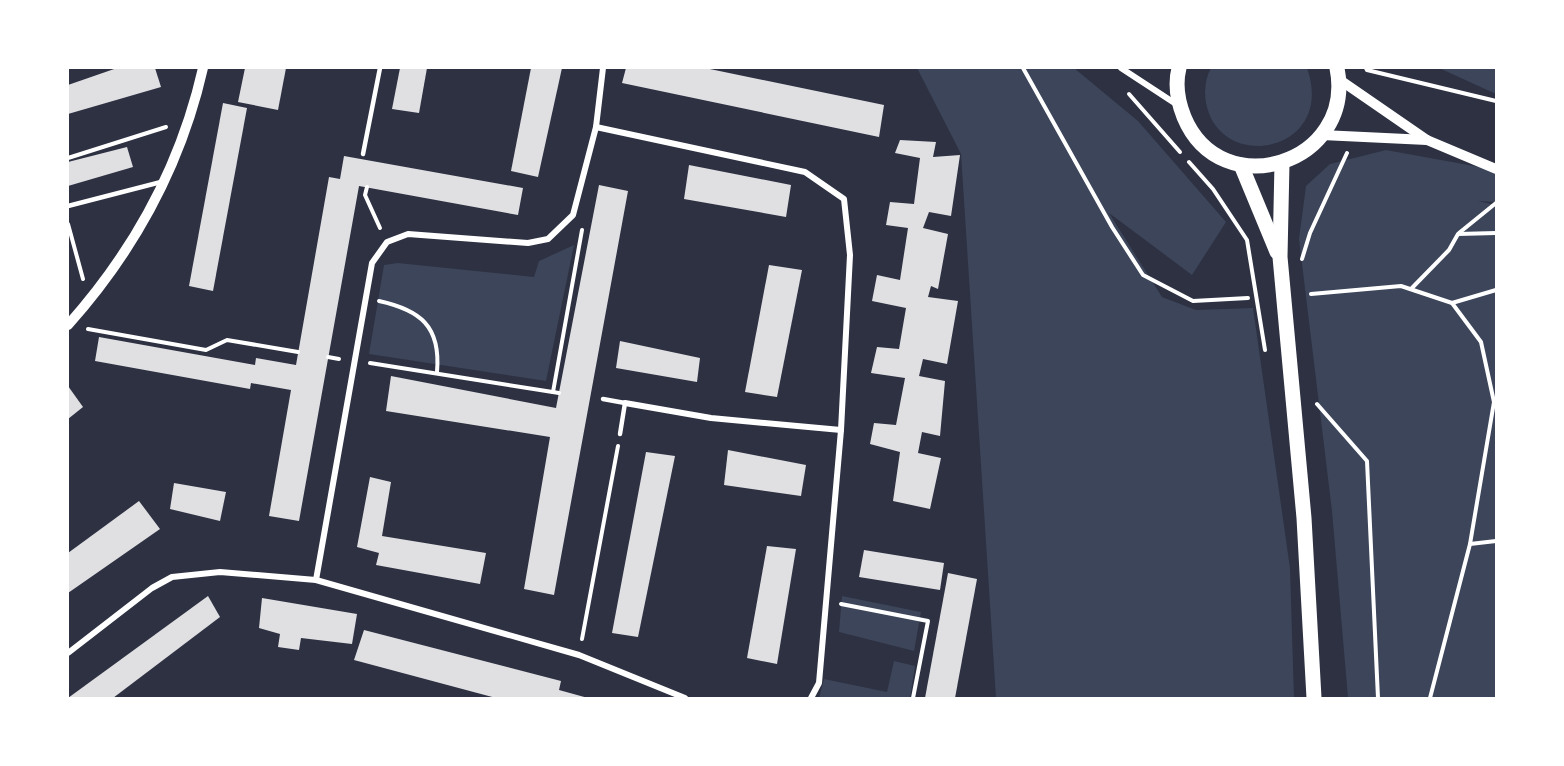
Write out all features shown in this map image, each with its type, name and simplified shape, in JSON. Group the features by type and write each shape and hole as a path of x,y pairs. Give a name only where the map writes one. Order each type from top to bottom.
{"main road":[{"path":"1179,68 1177,77 1179,105 1188,126 1202,144 1220,157 1241,165 1262,166 1282,163 1298,157 1322,135 1339,100 1338,74"},
{"path":"1282,163 1280,257 1304,518 1314,699"},
{"path":"1241,165 1280,257"}],"street":[{"path":"68,325 124,256 166,180 190,119 203,68"},
{"path":"316,580 372,263 387,242 408,234 528,243 548,239 573,215 596,127 603,68"},
{"path":"1121,68 1179,105"},
{"path":"1338,74 1427,140 1497,169"},
{"path":"596,127 805,172 844,198 850,255 841,430 819,682 811,699"},
{"path":"1322,135 1427,140"},
{"path":"625,404 711,418 841,430"},
{"path":"68,653 152,588 172,577 192,573 220,572 316,580 579,655 685,699"}],"lane":[{"path":"363,154 380,68"},
{"path":"68,206 166,180"},
{"path":"603,399 625,404 620,435"}],"path":[{"path":"1023,68 1112,228 1143,275 1192,301 1248,298"},
{"path":"1366,68 1497,101"},
{"path":"1129,94 1212,189 1247,240 1266,352"},
{"path":"68,158 190,119"},
{"path":"1303,270 1302,258 1310,233 1350,147"},
{"path":"367,187 365,195 387,242"},
{"path":"1411,289 1449,250 1458,234 1497,203"},
{"path":"553,392 585,217 573,215"},
{"path":"68,224 89,300"},
{"path":"1458,234 1497,233"},
{"path":"1311,294 1401,286 1452,303 1481,342 1494,402 1470,544 1430,699"},
{"path":"1452,303 1497,290"},
{"path":"367,298 407,308 426,323 435,345 437,372"},
{"path":"79,328 206,350 227,340 298,352"},
{"path":"328,357 437,372 559,393"},
{"path":"1316,396 1317,407 1367,461 1378,699"},
{"path":"579,655 620,435"},
{"path":"1470,544 1497,541"},
{"path":"827,601 928,621 913,699"}],"shaded area":[{"path":"917,68 1074,68 1138,121 1226,222 1192,275 1109,213 1162,297 1196,310 1253,308 1290,568 1294,698 996,698 961,154"},
{"path":"1211,68 1307,68 1312,97 1306,119 1292,135 1273,144 1252,146 1232,140 1216,126 1206,103 1207,76"},
{"path":"1439,68 1496,68 1496,94"},
{"path":"1386,150 1496,170 1496,202 1478,201 1496,205 1496,698 1348,698 1332,511 1299,239 1306,186 1330,164"},
{"path":"574,245 546,381 369,354 384,265 398,263 534,277 539,261"},
{"path":"842,596 921,612 914,651 839,632"},
{"path":"894,661 915,666 910,698 819,698 824,679 887,692"}],"building":[{"path":"117,68 155,68 161,87 68,114 68,85"},
{"path":"245,68 286,68 278,110 238,102"},
{"path":"400,68 427,68 419,113 392,109"},
{"path":"531,68 562,68 538,177 511,171"},
{"path":"626,68 705,68 884,105 879,137 622,83"},
{"path":"223,103 247,108 213,291 189,286"},
{"path":"900,140 936,142 933,157 960,155 951,216 929,212 923,228 948,234 938,289 931,286 928,297 958,301 947,364 923,359 919,376 945,381 940,436 922,432 918,453 941,458 930,509 893,501 900,452 870,444 874,423 896,425 905,378 871,373 877,347 899,349 906,308 872,301 877,275 900,280 908,228 886,225 890,202 914,204 920,158 895,153"},
{"path":"127,147 133,167 68,186 68,162"},
{"path":"344,156 523,188 518,215 359,186 299,521 269,516 291,390 251,383 250,389 95,361 99,337 255,365 256,358 296,365 329,177 340,179"},
{"path":"689,165 791,185 786,217 684,199"},
{"path":"599,185 628,191 554,595 524,589 550,437 386,411 391,376 556,408"},
{"path":"769,265 802,270 777,397 745,392"},
{"path":"620,341 700,358 697,382 616,368"},
{"path":"68,386 83,407 68,419"},
{"path":"728,450 806,465 801,496 724,485"},
{"path":"646,452 675,456 638,637 612,633"},
{"path":"370,477 391,482 382,536 486,553 480,584 376,565 379,553 357,547"},
{"path":"174,483 226,492 220,521 170,509"},
{"path":"139,501 160,529 68,593 68,553"},
{"path":"767,546 796,549 777,664 747,658"},
{"path":"864,550 944,563 940,590 859,577"},
{"path":"948,573 977,579 955,698 925,698"},
{"path":"208,596 220,617 113,698 68,698"},
{"path":"262,598 357,614 352,644 301,638 299,650 278,647 280,634 259,628"},
{"path":"364,630 561,681 559,690 588,698 496,698 354,660"}]}
